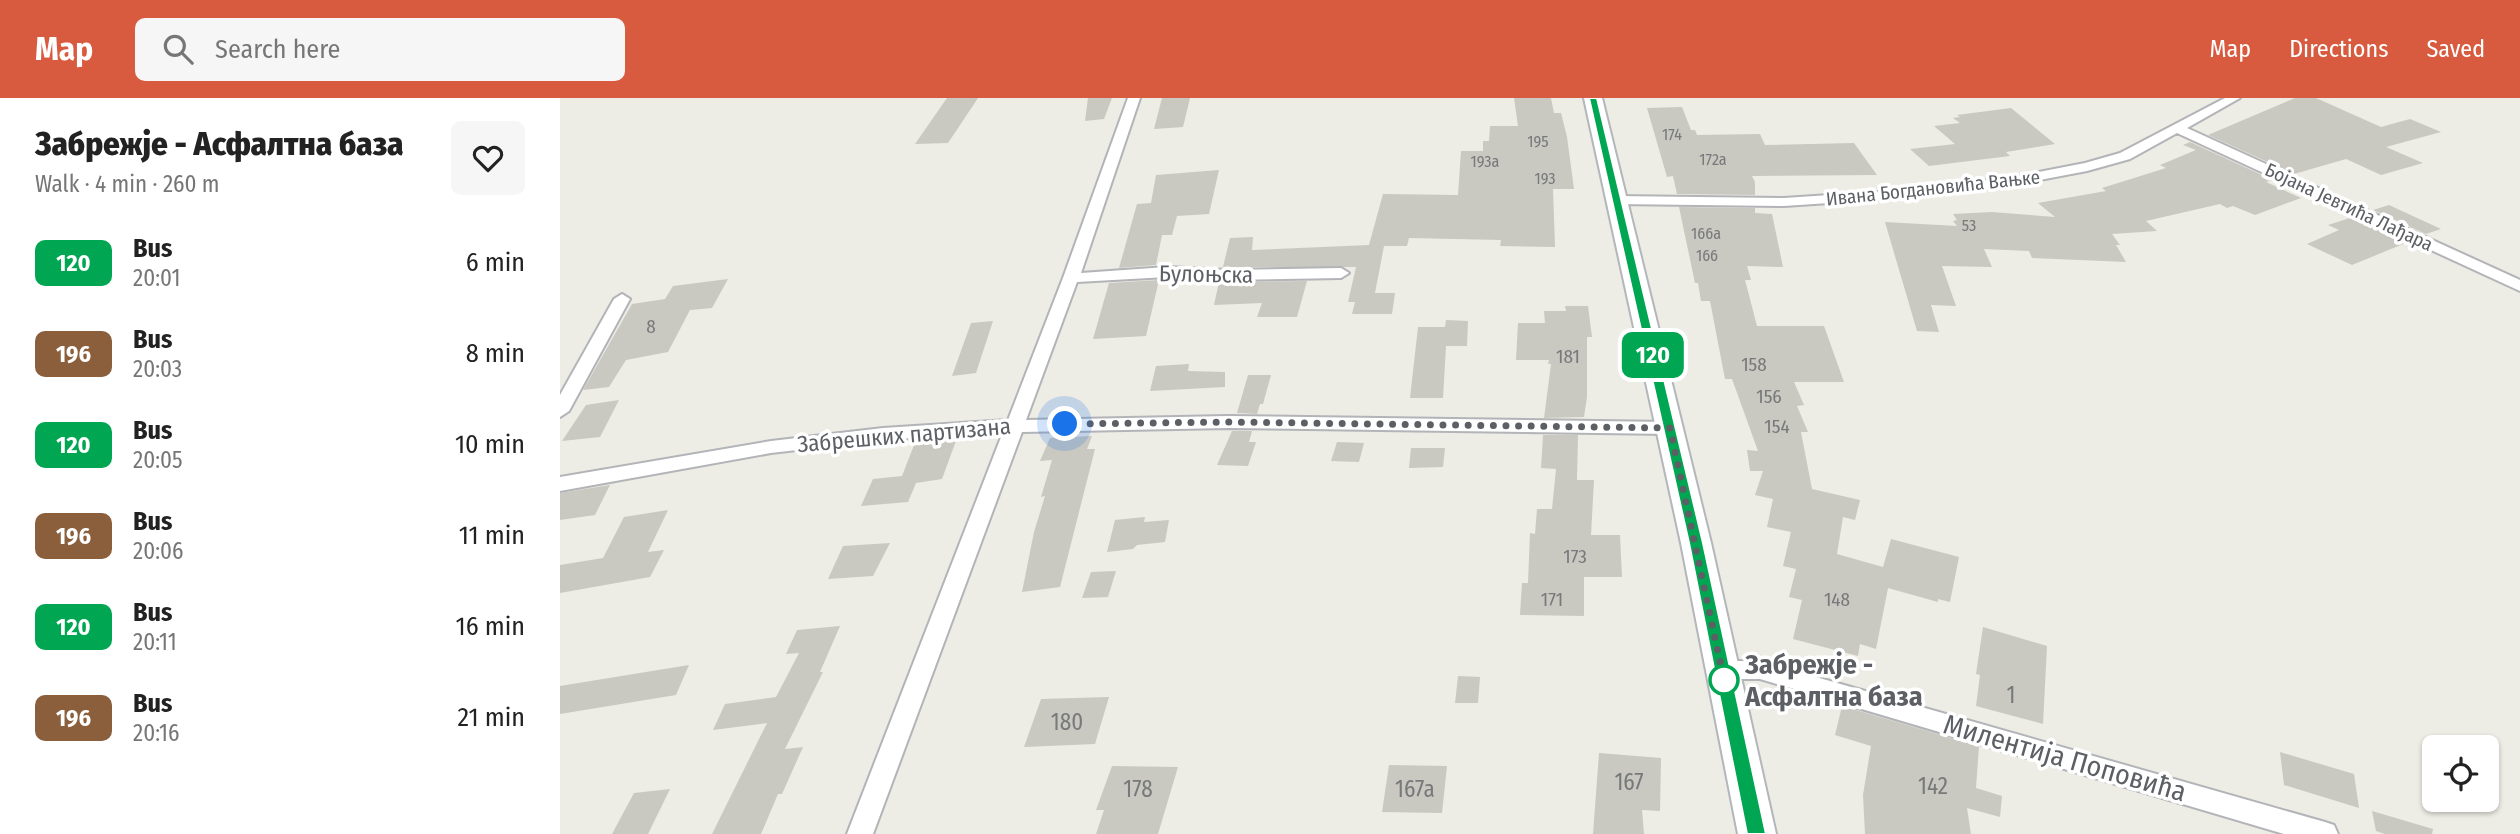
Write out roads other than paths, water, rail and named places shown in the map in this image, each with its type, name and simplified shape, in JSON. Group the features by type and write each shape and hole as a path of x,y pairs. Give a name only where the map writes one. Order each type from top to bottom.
{"street":[{"path":"860,834 1012,426 1071,278 1134,98"},
{"path":"1593,98 1670,428 1756,834"},
{"name":"Ивана Богдановића Вањке","path":"1615,200 1784,202 1968,188 2087,167 2125,156 2234,98"},
{"name":"Бојана Јевтића Лађара","path":"2178,129 2520,286"},
{"name":"Булоњска","path":"1071,278 1167,271 1227,275 1341,273"},
{"path":"560,411 622,299"},
{"name":"Забрешких партизана","path":"560,484 771,447 883,434 1012,426 1228,422 1670,428"},
{"name":"Милентија Поповића","path":"1722,670 1760,670 2325,834"}],"place":[{"name":"Забрежје - Асфалтна база","path":"1724,680"}]}
